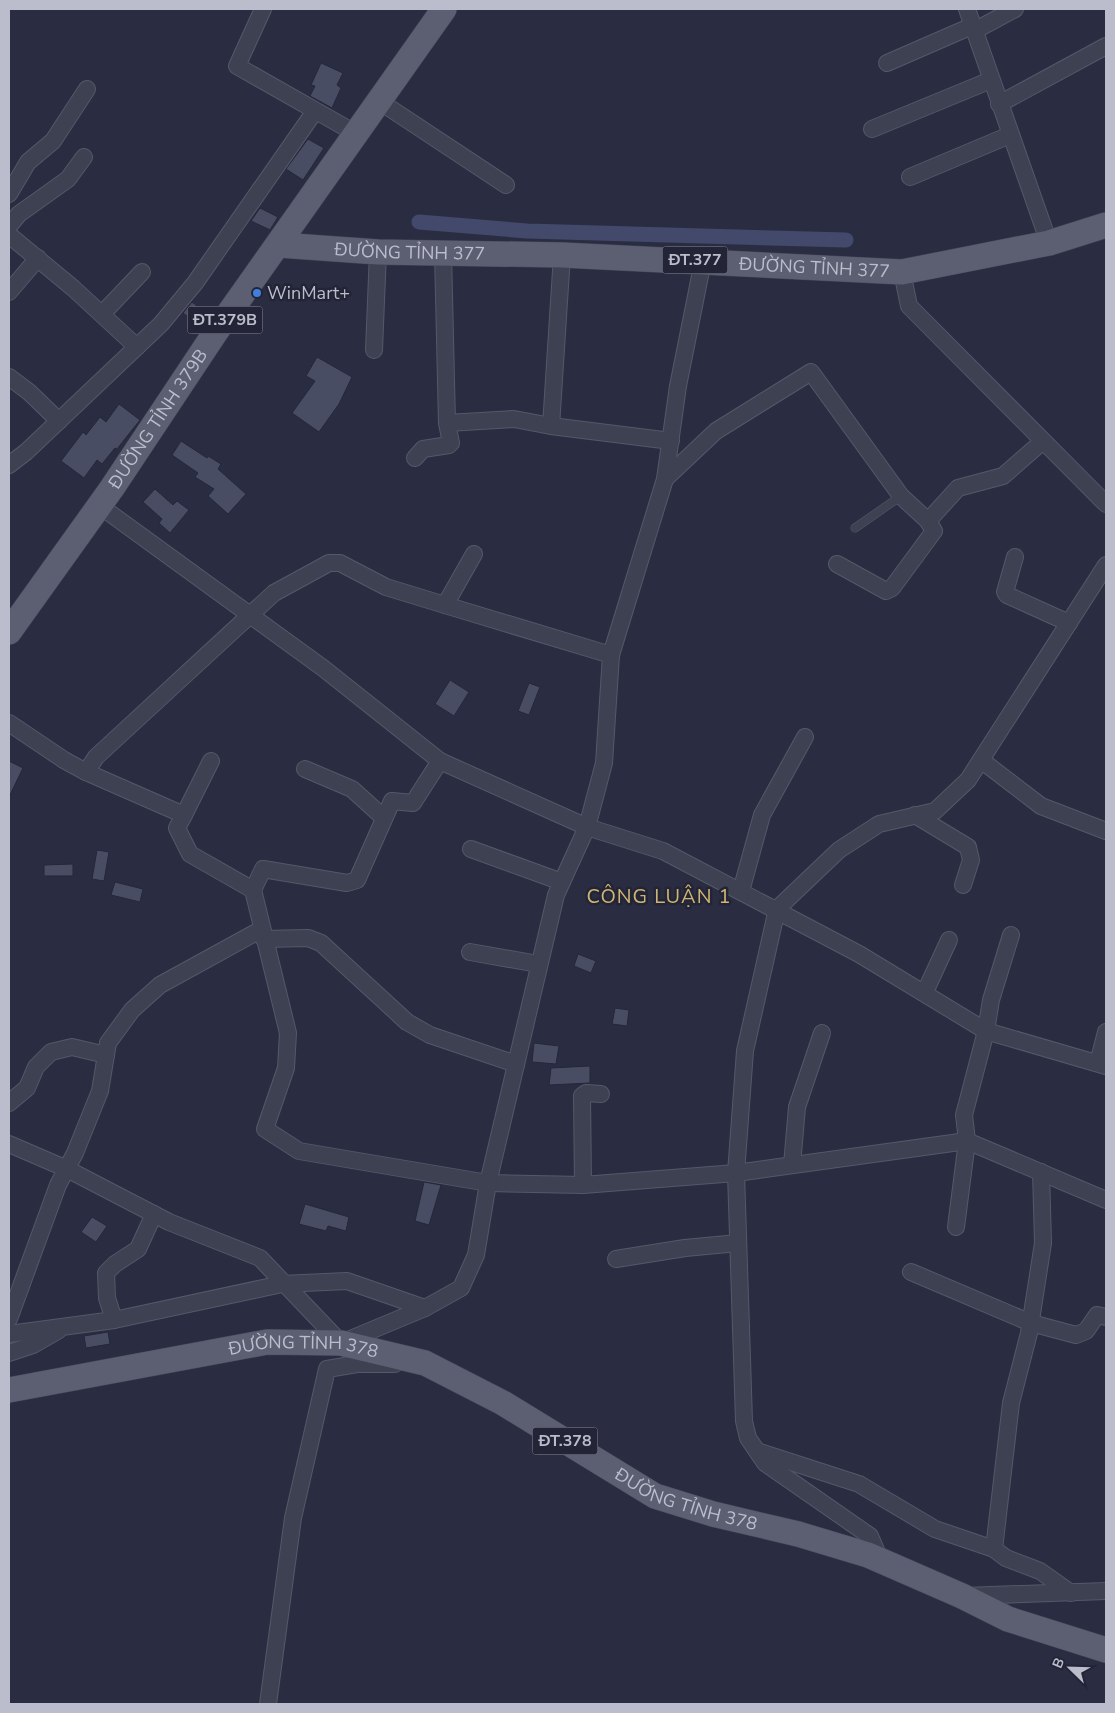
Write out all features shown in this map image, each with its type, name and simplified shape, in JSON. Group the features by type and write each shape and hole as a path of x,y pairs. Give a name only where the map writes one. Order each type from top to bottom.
{"main road":[{"name":"ĐƯỜNG TỈNH 379B","path":"9,632 100,506 215,333 444,9"},
{"name":"ĐƯỜNG TỈNH 377","path":"279,245 378,252 562,255 902,272 1049,243 1106,225"},
{"name":"ĐƯỜNG TỈNH 378","path":"9,1390 267,1342 341,1344 425,1363 503,1403 655,1496 713,1514 798,1534 868,1555 962,1596 1008,1619 1106,1650"}],"street":[{"path":"263,9 237,66 355,133"},
{"path":"967,9 1049,243"},
{"path":"887,62 973,29 1016,9"},
{"path":"999,104 1106,46"},
{"path":"872,129 991,80"},
{"path":"9,194 28,162 53,141 87,89"},
{"path":"379,101 506,185"},
{"path":"9,465 60,421 161,324 195,283 315,110"},
{"path":"910,177 1010,135"},
{"path":"9,226 19,214 68,179 84,158"},
{"path":"9,235 38,258 137,346"},
{"path":"374,350 378,252"},
{"path":"415,458 423,449 449,446 451,443 447,424 443,253"},
{"path":"551,426 562,255"},
{"path":"9,292 38,258"},
{"path":"9,1144 67,1169 154,1214 260,1258 282,1284 341,1344 426,1308 461,1288 476,1255 488,1182 538,964 556,895 587,827 604,763 611,655 665,479 678,386 703,261"},
{"path":"102,314 142,272"},
{"path":"902,272 909,306 1106,504"},
{"path":"665,479 716,431 811,372 901,496 933,528 933,534 890,590 882,591 837,564"},
{"path":"9,377 29,392 60,421"},
{"path":"447,424 514,419 551,426 671,441"},
{"path":"928,521 958,488 1003,476 1043,441"},
{"path":"100,506 323,668 440,761 587,827 663,850 776,909 925,992 986,1031 1102,1064 1106,1032"},
{"path":"445,605 474,554"},
{"path":"1015,557 1006,585 1005,592 1007,595 1069,623"},
{"path":"86,772 96,757 252,616 274,593 329,563 335,562 386,587 611,655"},
{"path":"881,1562 870,1536 765,1463 748,1438 744,1421 736,1173 746,1050 776,909 839,850 879,824 936,811 968,780 1106,565"},
{"path":"9,723 64,760 86,772 184,815"},
{"path":"741,891 762,815 805,737"},
{"path":"981,760 1041,806 1106,831"},
{"path":"211,761 177,828 190,854 253,890"},
{"path":"440,761 413,803 392,801 357,880 346,883 263,870 253,890 288,1033 286,1068 265,1129 299,1151 488,1182 583,1185 736,1173 968,1141 1106,1200"},
{"path":"305,769 352,789 384,818"},
{"path":"915,815 968,847 971,860 963,885"},
{"path":"471,849 562,882"},
{"path":"9,1318 58,1185 67,1169 100,1091 108,1043 132,1010 160,985 263,934 308,938 321,943 407,1022 430,1035 516,1064"},
{"path":"956,1228 968,1141 964,1115 986,1031 991,1000 1011,935"},
{"path":"925,992 949,940"},
{"path":"470,952 538,964"},
{"path":"792,1166 797,1107 822,1033"},
{"path":"9,1103 28,1088 36,1068 51,1052 72,1047 106,1055"},
{"path":"583,1185 582,1096 586,1093 601,1094"},
{"path":"994,1549 1011,1403 1031,1323 1043,1243 1041,1172"},
{"path":"114,1320 107,1298 106,1272 137,1250 154,1214"},
{"path":"616,1259 685,1248 738,1243"},
{"path":"911,1272 1031,1323 1076,1335 1086,1331 1097,1315 1106,1317"},
{"path":"9,1334 114,1320 282,1284 347,1281 426,1308"},
{"path":"9,1353 32,1345 65,1326"},
{"path":"268,1704 293,1518 328,1369 357,1364 425,1363"},
{"path":"757,1450 859,1484 935,1529 994,1549 1006,1558 1040,1571 1071,1593"},
{"path":"962,1596 1071,1593 1105,1590"}],"lane":[{"path":"855,528 901,496"}],"building":[{"path":"321,63 343,73 337,85 341,88 332,108 310,96 315,86 311,85"},
{"path":"308,139 324,148 303,180 286,169"},
{"path":"260,208 278,217 270,230 251,221"},
{"path":"192,302 207,314 199,325 183,313"},
{"path":"317,357 352,377 339,404 319,432 292,413 315,381 306,376"},
{"path":"119,404 140,420 117,449 115,448 102,464 97,460 84,478 61,461 83,432 86,435 100,417 106,422"},
{"path":"181,441 207,458 208,456 221,464 218,469 246,494 228,514 208,496 214,489 195,477 198,473 172,455"},
{"path":"155,489 173,505 177,501 189,510 170,533 159,523 162,519 143,502"},
{"path":"450,680 469,692 454,716 435,704"},
{"path":"529,683 540,687 529,715 518,711"},
{"path":"9,761 23,768 9,797"},
{"path":"97,850 109,852 104,881 92,879"},
{"path":"73,864 73,876 44,876 44,865"},
{"path":"115,882 143,889 140,902 111,895"},
{"path":"578,954 596,961 591,973 574,966"},
{"path":"615,1008 629,1010 627,1026 612,1024"},
{"path":"534,1043 559,1046 556,1064 532,1062"},
{"path":"590,1066 590,1083 549,1085 551,1068"},
{"path":"424,1182 441,1185 429,1225 415,1221"},
{"path":"305,1204 349,1217 346,1231 328,1226 326,1231 299,1224"},
{"path":"92,1217 107,1226 96,1242 81,1232"},
{"path":"108,1332 110,1344 86,1348 84,1336"}],"waterway":[{"path":"419,222 527,231 846,240"}],"place":[{"name":"WinMart+","path":"257,293"}],"district":[{"name":"CÔNG LUẬN 1","path":"659,896"}]}
